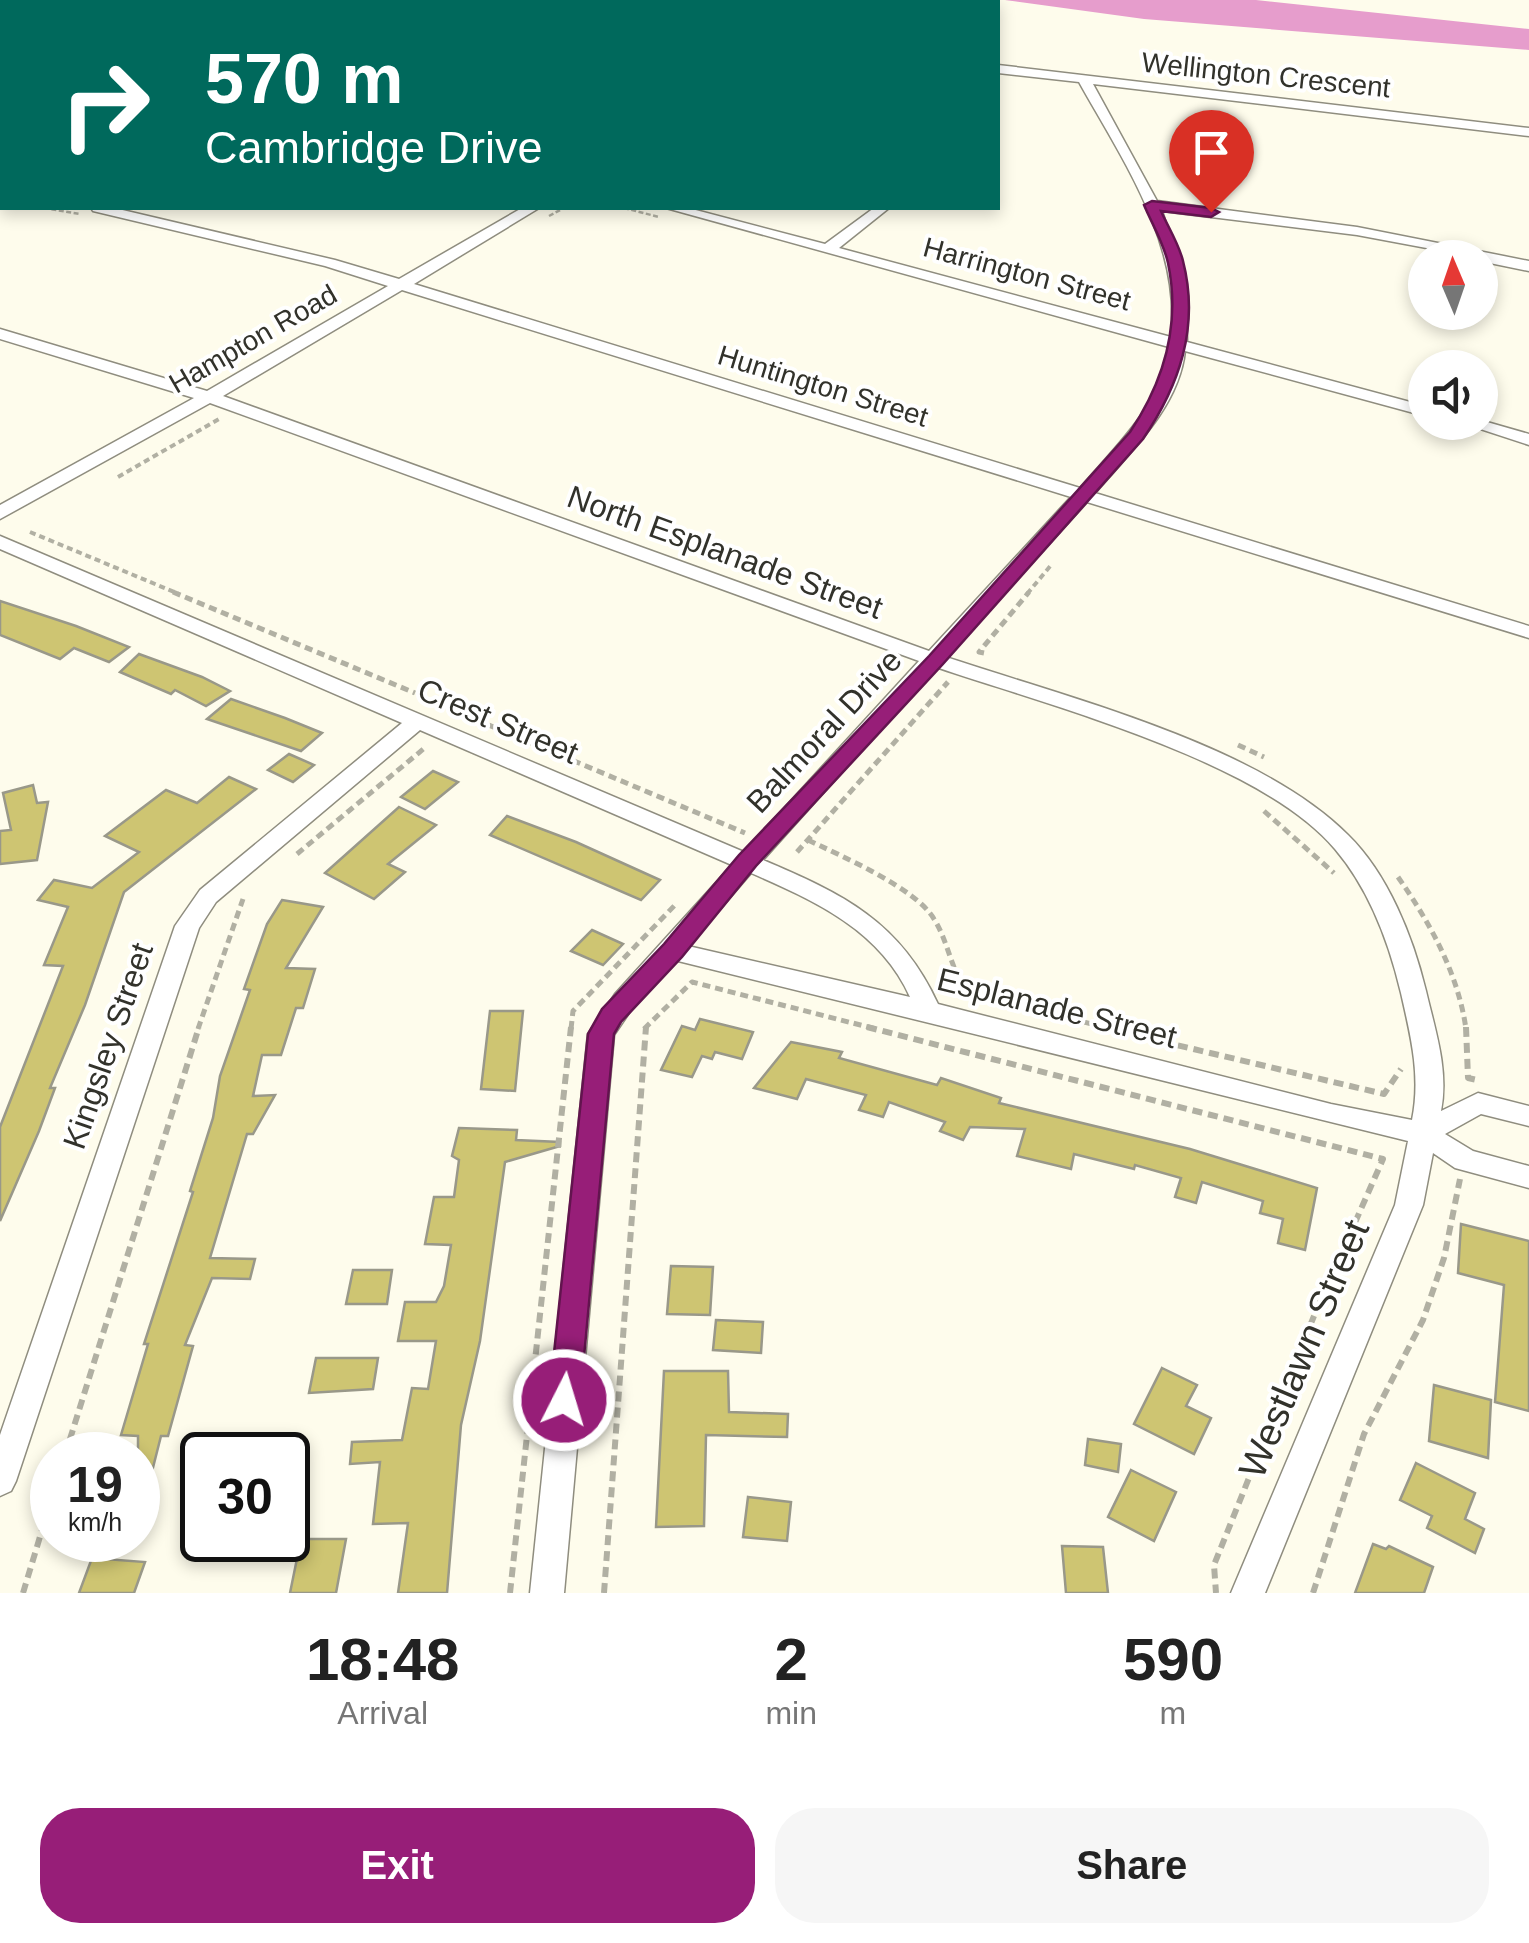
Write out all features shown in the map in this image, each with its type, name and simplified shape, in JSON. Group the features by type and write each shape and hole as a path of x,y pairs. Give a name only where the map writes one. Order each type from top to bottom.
{"street":[{"name":"Wellington Crescent","path":"1000,70 1529,132"},
{"name":"Balmoral Drive","path":"546,1593 597,1053 612,1016 748,861 1085,496 1136,436 1157,404 1177,359 1180,294 1175,261 1152,205 1085,81"},
{"path":"1152,205 1357,231 1529,266"},
{"name":"Hampton Road","path":"0,514 209,398 528,210"},
{"name":"Harrington Street","path":"681,210 1177,342 1408,414"},
{"path":"829,249 879,210"},
{"name":"Huntington Street","path":"90,211 264,245 398,284 1529,632"},
{"name":"North Esplanade Street","path":"0,334 209,398 1214,758 1296,803 1342,842 1377,892 1407,966 1426,1044 1432,1089 1423,1133"},
{"path":"1498,435 1529,440"},
{"name":"Crest Street","path":"0,542 423,732 748,861 821,894 866,921 909,967 930,1011"},
{"name":"Kingsley Street","path":"0,1481 187,926 208,896 423,732"},
{"name":"Esplanade Street","path":"673,951 930,1011 1331,1114 1423,1133 1465,1160 1529,1177"},
{"path":"1423,1133 1478,1102 1529,1116"},
{"name":"Westlawn Street","path":"1248,1593 1409,1205 1423,1133"}],"path":[{"path":"548,217 560,210"},
{"path":"118,477 226,415"},
{"path":"21,528 414,693"},
{"path":"996,658 979,652 1061,553"},
{"path":"797,852 950,680"},
{"path":"465,715 748,834"},
{"path":"288,860 423,732"},
{"path":"1222,738 1271,762"},
{"path":"1253,802 1339,877"},
{"path":"808,840 866,868 918,902 934,918 952,970 966,990 1030,1010 1384,1094 1401,1072 1398,1054"},
{"path":"1392,869 1450,962 1470,1045 1468,1078 1483,1082"},
{"path":"72,1432 220,959 238,906 248,894"},
{"path":"604,1593 644,1029 692,982 1382,1159 1214,1564 1216,1593"},
{"path":"1313,1593 1364,1434 1423,1320 1444,1258 1460,1177"},
{"path":"23,1593 32,1562"}],"shaded area":[{"path":"1005,0 1256,0 1529,29 1529,50 1144,19"}],"building":[{"path":"0,601 129,647 109,662 74,648 60,659 0,635"},
{"path":"139,654 230,691 206,706 175,690 171,694 120,672"},
{"path":"231,699 322,733 301,751 207,719"},
{"path":"289,754 314,765 293,782 268,770"},
{"path":"433,771 458,782 425,809 401,797"},
{"path":"229,777 256,789 124,892 85,1005 50,1088 55,1088 39,1131 0,1221 0,1127 63,966 44,965 68,907 38,900 54,880 92,888 139,852 105,836 166,790 197,803"},
{"path":"33,785 37,803 48,802 37,860 0,864 0,831 11,830 3,793"},
{"path":"399,807 436,825 388,864 405,872 374,899 325,873"},
{"path":"507,816 660,880 641,900 490,835"},
{"path":"282,900 323,907 286,968 315,969 303,1008 296,1008 281,1055 262,1055 253,1096 275,1095 253,1134 247,1134 210,1258 255,1259 250,1279 212,1278 185,1345 193,1346 168,1436 161,1436 160,1440 160,1432 122,1432 148,1344 144,1344 193,1192 190,1191 213,1118 220,1076 250,990 244,989 267,924"},
{"path":"592,930 623,944 603,965 571,951"},
{"path":"490,1011 523,1011 515,1091 481,1089"},
{"path":"700,1019 753,1032 742,1059 715,1052 712,1059 702,1056 692,1077 661,1070 682,1026 695,1030"},
{"path":"791,1042 842,1052 839,1058 937,1085 941,1078 1001,1098 999,1103 1190,1149 1317,1188 1305,1250 1278,1243 1283,1219 1260,1213 1263,1201 1202,1182 1196,1203 1175,1197 1181,1178 1135,1165 1134,1169 1074,1154 1071,1169 1017,1156 1025,1129 970,1127 963,1140 940,1131 945,1122 889,1102 883,1117 859,1110 866,1095 806,1079 797,1099 754,1088"},
{"path":"459,1128 517,1130 516,1140 560,1142 560,1146 505,1162 480,1341 461,1425 447,1593 398,1593 408,1523 373,1524 380,1462 350,1464 352,1442 402,1440 412,1388 428,1389 436,1341 398,1341 405,1302 436,1302 444,1286 451,1245 425,1244 434,1197 454,1197 459,1160 452,1156"},
{"path":"1461,1224 1529,1241 1529,1411 1495,1402 1504,1285 1458,1273"},
{"path":"671,1266 713,1267 710,1315 667,1314"},
{"path":"353,1270 392,1270 387,1304 346,1304"},
{"path":"716,1320 763,1322 761,1353 713,1350"},
{"path":"316,1358 378,1358 373,1389 309,1393"},
{"path":"1162,1368 1197,1385 1186,1406 1211,1418 1194,1454 1134,1424"},
{"path":"664,1371 728,1371 729,1412 788,1414 787,1437 706,1435 704,1526 656,1527"},
{"path":"1434,1385 1491,1400 1488,1458 1429,1441"},
{"path":"1088,1439 1121,1444 1118,1472 1085,1465"},
{"path":"1416,1463 1475,1493 1465,1519 1484,1529 1475,1553 1427,1528 1432,1516 1400,1500"},
{"path":"1131,1470 1176,1492 1154,1541 1108,1517"},
{"path":"748,1497 791,1502 787,1541 743,1537"},
{"path":"310,1539 346,1539 336,1593 290,1593 296,1562 310,1562"},
{"path":"1373,1544 1386,1549 1389,1546 1433,1567 1424,1593 1355,1593"},
{"path":"1062,1546 1103,1547 1108,1593 1066,1593"},
{"path":"91,1562 145,1562 134,1593 79,1593"}],"route":[{"path":"564,1400 601,1034 612,1016 748,861 936,660 1136,436 1157,404 1177,359 1180,294 1175,261 1152,205 1211,212"}]}
